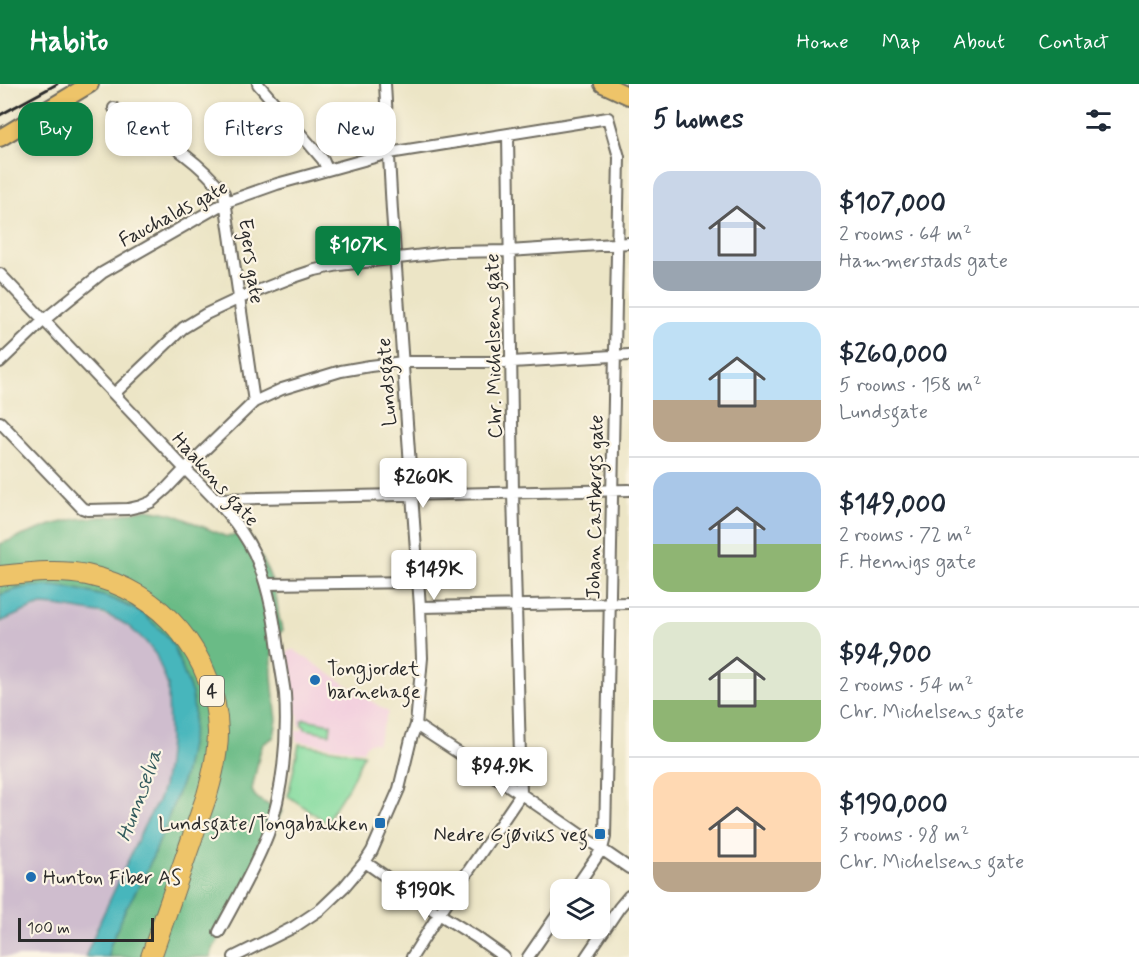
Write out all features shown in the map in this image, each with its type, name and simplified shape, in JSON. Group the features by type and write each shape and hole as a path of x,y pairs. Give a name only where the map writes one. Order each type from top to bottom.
{"highway":[{"name":"4","path":"0,576 46,572 75,573 121,586 157,608 176,625 196,654 206,674 214,699 217,723 214,768 207,795 151,957"}],"main road":[{"path":"1,138 90,84"},
{"path":"603,84 629,96"}],"street":[{"path":"258,84 327,169"},
{"name":"Lundsgate","path":"385,84 386,102"},
{"name":"Fauchalds gate","path":"396,152 608,118"},
{"name":"Johan Castbergs gate","path":"582,879 602,849 605,837 615,356 623,243 619,157 608,118"},
{"name":"Chr. Michelsens gate","path":"508,134 513,493 521,794"},
{"name":"Egers gate","path":"185,156 201,168 224,193 254,402"},
{"name":"Fauchalds gate","path":"0,362 75,293 111,267 226,202 277,184 377,156"},
{"name":"Lundsgate","path":"234,957 308,918 333,898 365,862 399,789 416,726 422,658 420,607 389,156"},
{"path":"114,394 183,328 240,298 315,270 404,256 449,252 509,251 623,243"},
{"name":"Haakons gate","path":"0,274 215,499 239,528 254,552 267,584 284,693 286,726 280,783 266,839 219,932"},
{"path":"0,422 78,504 88,510 128,508 151,502 254,402 282,389 340,371 403,362 512,362 629,355"},
{"path":"215,499 629,490"},
{"path":"267,584 418,582"},
{"path":"420,607 629,603"},
{"path":"416,726 629,868"},
{"path":"412,957 521,794"},
{"path":"365,862 504,957"},
{"path":"586,957 629,896"},
{"path":"528,957 550,925"}],"shaded area":[{"name":"Hunton Fiber AS","path":"42,605 93,612 128,626 146,642 156,655 169,686 169,740 163,787 85,957 0,957 0,623"},
{"name":"Tongjordet barnehage","path":"294,650 388,712 377,744 372,742 366,745 363,751 296,741 295,730 302,730 302,726 299,726 298,714 295,714 293,707 287,653"}],"green space":[{"path":"147,509 173,514 227,537 247,532 272,581 283,630 273,648 272,673 277,720 274,737 263,744 252,790 260,801 282,811 211,957 109,957 110,946 125,910 144,877 184,776 194,712 192,694 173,645 142,613 110,598 76,589 18,588 0,595 0,544 51,525 76,519 114,516"},
{"path":"304,719 331,724 330,734 305,729 302,725"},
{"path":"299,744 364,754 349,786 326,822 288,796"}],"water":[{"path":"53,586 76,589 110,598 142,613 166,635 173,645 192,694 193,729 184,776 144,877 125,910 110,946 109,957 85,957 163,787 169,740 168,686 156,655 146,642 128,626 104,614 42,605 0,622 0,595 14,590"}],"railway":[{"path":"0,115 57,84"}],"place":[{"name":"Tongjordet barnehage","path":"315,680"},
{"name":"Lundsgate/Tongabakken","path":"380,823"},
{"name":"Nedre Gjøviks veg","path":"600,834"},
{"name":"Hunton Fiber AS","path":"31,877"}],"water label":[{"name":"Hunnselva","path":"139,795"}]}
